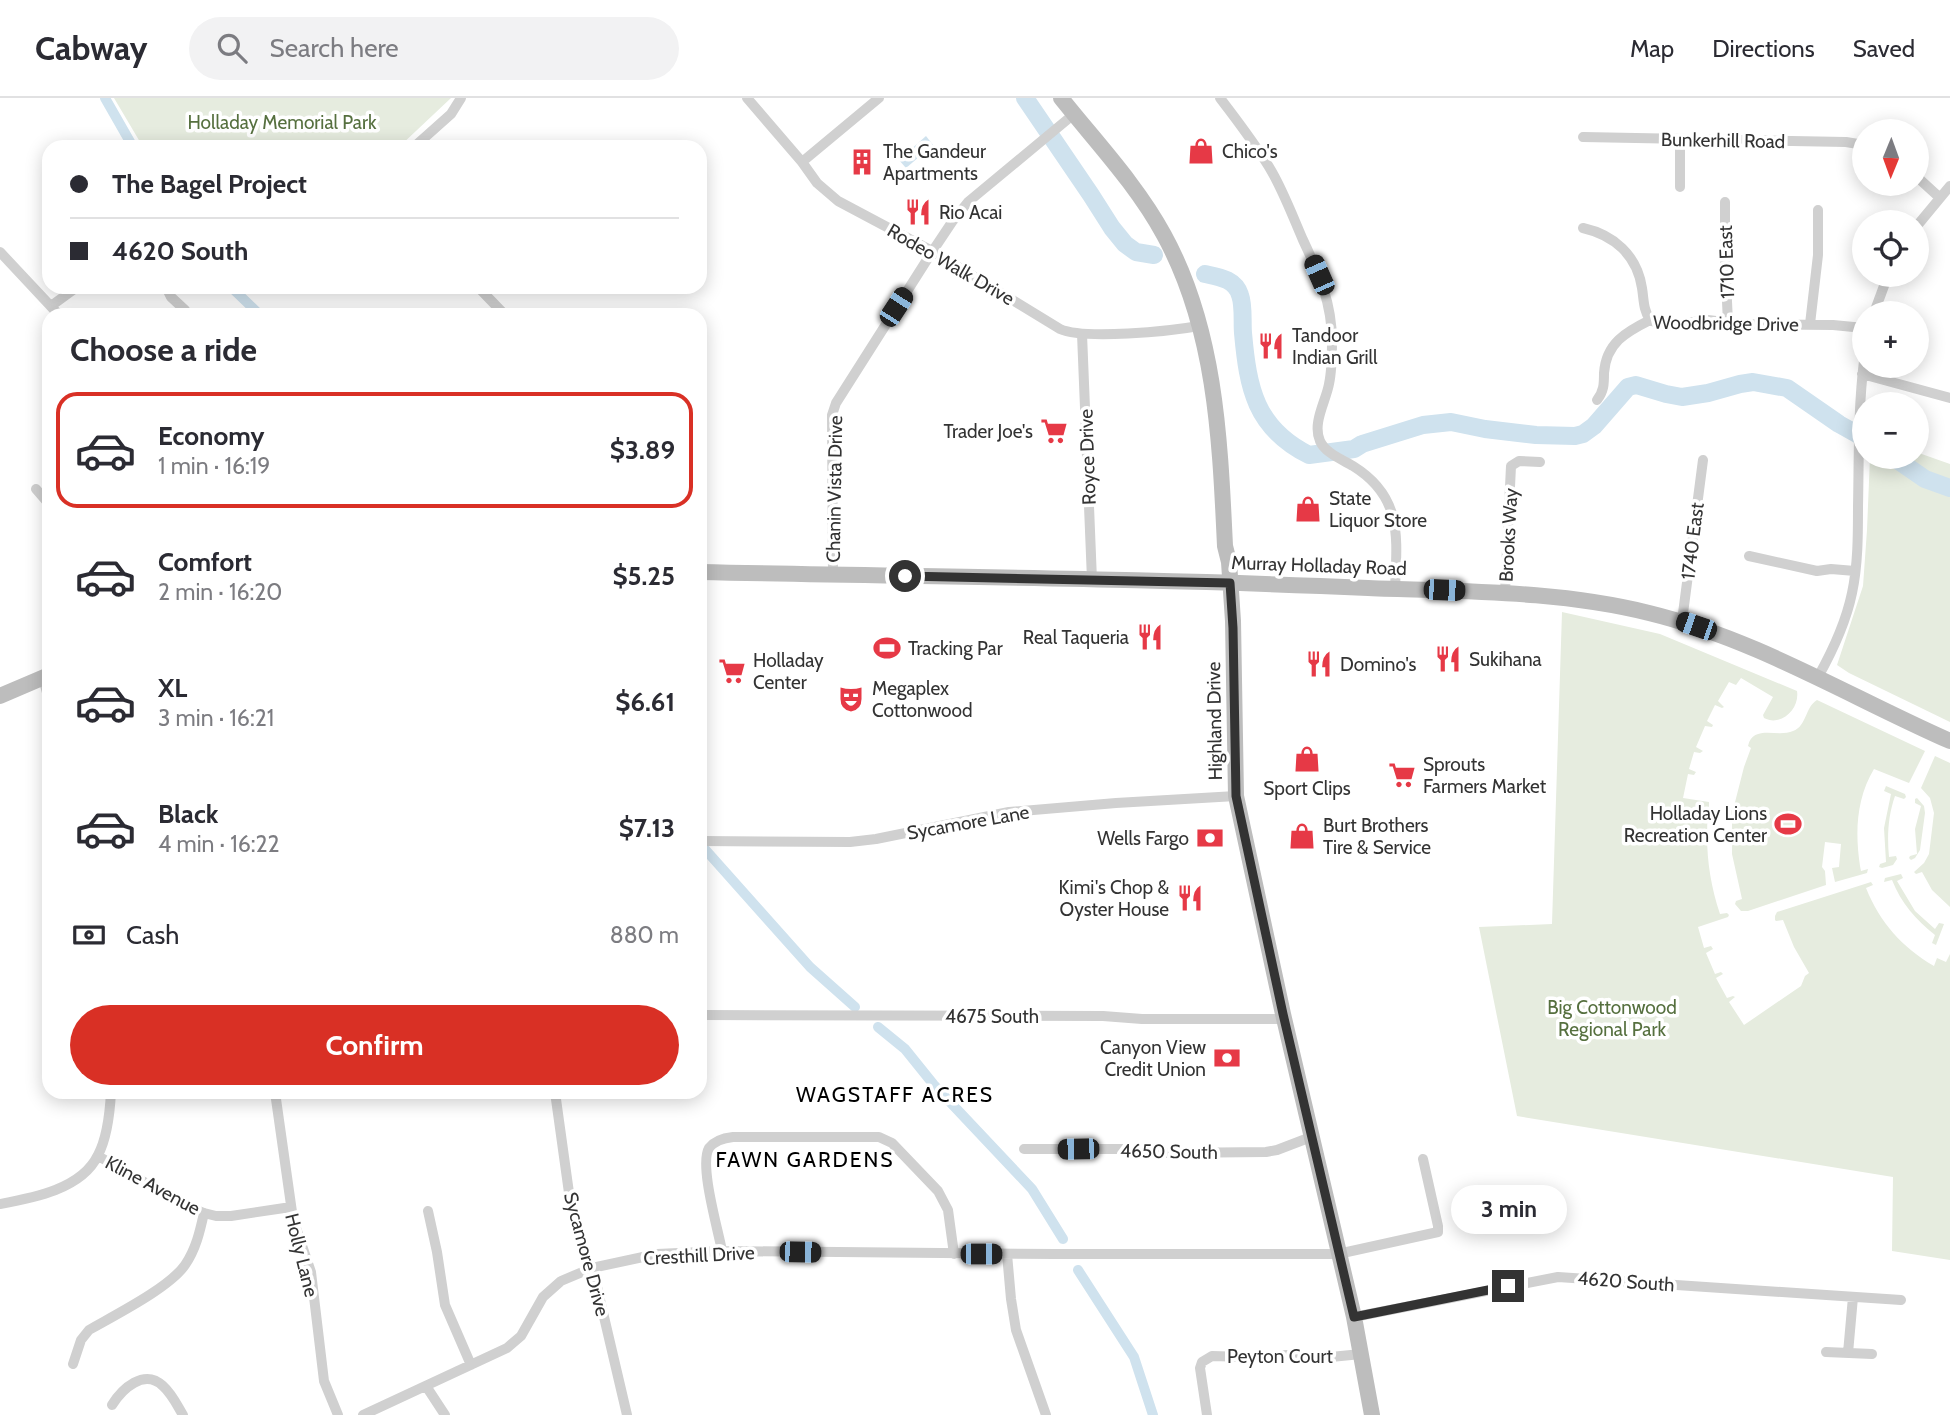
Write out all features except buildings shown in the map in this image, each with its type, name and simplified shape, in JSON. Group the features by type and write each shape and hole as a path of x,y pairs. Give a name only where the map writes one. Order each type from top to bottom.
{"main road":[{"name":"Highland Drive","path":"1061,98 1133,188 1164,234 1181,270 1208,361 1216,409 1225,546 1229,562 1236,796 1284,1018 1354,1317 1372,1415"},
{"name":"Murray Holladay Road","path":"707,572 1230,583 1547,595 1604,603 1682,621 1741,642 1950,741"},
{"path":"0,696 42,678"}],"street":[{"path":"422,140 451,114 461,98"},
{"name":"Rodeo Walk Drive","path":"747,98 817,183 838,201 932,251 1060,329 1082,334 1173,331 1199,326"},
{"path":"802,162 879,98"},
{"path":"1220,98 1253,141 1273,174 1315,265 1330,306 1332,362 1320,415 1319,439 1325,448 1367,476 1378,487 1392,509 1398,536 1395,589"},
{"name":"Chanin Vista Drive","path":"833,575 832,415 836,403 932,251 968,202 1074,114"},
{"name":"Bunkerhill Road","path":"1583,137 1852,143"},
{"path":"1680,139 1680,187"},
{"path":"1929,211 1950,186"},
{"path":"1929,187 1940,197"},
{"name":"1710 East","path":"1725,202 1728,323"},
{"path":"1810,324 1817,260 1818,210"},
{"path":"1583,228 1610,238 1630,256 1640,277 1644,306 1650,320"},
{"path":"0,252 52,308"},
{"path":"58,308 71,294"},
{"path":"170,294 183,308"},
{"path":"485,294 498,308"},
{"name":"Woodbridge Drive","path":"1597,400 1604,387 1606,359 1614,344 1628,332 1650,320 1665,326 1704,321 1852,327"},
{"name":"Royce Drive","path":"1082,334 1092,580"},
{"path":"1818,677 1843,622 1855,571 1862,378"},
{"path":"1877,378 1950,398"},
{"name":"1740 East","path":"1682,621 1703,460"},
{"name":"Brooks Way","path":"1505,592 1511,466 1519,461 1540,461"},
{"path":"36,489 42,496"},
{"path":"1749,556 1817,571 1855,571"},
{"name":"Sycamore Lane","path":"707,841 849,842 1009,812 1236,796"},
{"name":"4675 South","path":"707,1015 1284,1018"},
{"path":"0,1204 35,1198 55,1191 87,1170 98,1156 108,1120 110,1099"},
{"name":"Holly Lane","path":"276,1099 291,1207 309,1266 325,1387 338,1415"},
{"name":"Sycamore Drive","path":"556,1099 569,1191 592,1268 626,1415"},
{"path":"722,1251 705,1167 709,1149 715,1142 733,1137 878,1137 891,1143 938,1191 948,1210 954,1254"},
{"name":"4650 South","path":"1024,1149 1126,1149 1168,1153 1266,1152 1311,1137"},
{"name":"Kline Avenue","path":"98,1156 204,1213 231,1216 291,1207"},
{"name":"Cresthill Drive","path":"363,1415 507,1348 525,1331 540,1302 550,1291 568,1277 592,1268 657,1254 722,1251 1338,1254 1438,1232 1423,1159"},
{"path":"428,1211 444,1305 471,1365"},
{"path":"73,1364 81,1340 89,1330 173,1279 184,1266 198,1238 204,1213"},
{"path":"1007,1254 1016,1330 1046,1415"},
{"name":"4620 South","path":"1354,1317 1558,1277 1901,1300"},
{"path":"1848,1353 1853,1297"},
{"path":"1826,1352 1872,1354"},
{"name":"Peyton Court","path":"1208,1415 1200,1374 1202,1362 1212,1356 1331,1357 1361,1354"},
{"path":"112,1405 119,1394 132,1383 153,1381 165,1388 183,1415"},
{"path":"426,1386 445,1415"}],"green space":[{"name":"Holladay Memorial Park","path":"114,98 451,98 406,140 139,140"},
{"path":"1929,457 1950,464 1950,722 1837,665 1863,586 1870,469 1929,469"},
{"name":"Big Cottonwood Regional Park","path":"1562,612 1660,634 1797,691 1796,704 1788,715 1770,720 1763,715 1773,697 1741,678 1736,685 1729,682 1718,701 1724,707 1715,705 1707,721 1713,725 1705,726 1696,747 1703,751 1694,752 1689,769 1696,772 1694,775 1688,774 1683,798 1709,802 1709,808 1716,809 1715,813 1708,813 1709,864 1720,914 1729,915 1698,927 1704,948 1711,946 1713,949 1706,953 1715,974 1723,974 1716,978 1727,998 1735,997 1729,1002 1744,1025 1801,986 1809,973 1783,920 1775,920 1777,912 1871,882 1873,885 1866,888 1872,901 1885,923 1902,942 1934,966 1937,958 1946,962 1950,954 1950,1260 1892,1251 1893,1177 1517,1116 1479,927 1552,924"},
{"path":"1817,700 1925,751 1909,783 1874,769 1868,780 1860,804 1857,829 1861,871 1868,869 1867,873 1835,882 1832,868 1839,867 1841,844 1825,842 1822,867 1826,885 1741,911 1735,904 1742,899 1732,854 1732,819 1725,817 1726,810 1733,810 1751,748 1748,746 1751,739 1760,733 1787,733 1798,729"},
{"path":"1935,756 1950,763 1950,907 1932,890 1922,872 1914,872 1929,854 1934,813 1930,798 1921,788"},
{"path":"1886,786 1905,794 1906,797 1904,799 1895,796 1889,819 1889,857 1896,856 1897,859 1893,865 1882,868 1879,867 1880,864 1886,862 1884,828 1891,794 1884,791"},
{"path":"1917,798 1924,806 1925,813 1920,850 1915,858 1911,860 1910,856 1917,854 1915,829 1921,806 1915,803"},
{"path":"1901,874 1903,878 1897,881 1915,911 1935,929 1939,923 1944,924 1936,945 1932,943 1935,935 1910,910 1892,880 1884,882 1885,878"}],"water":[{"path":"926,136 933,145 906,168 899,160"}],"waterway":[{"path":"105,98 129,140"},
{"path":"1025,98 1125,244 1136,252 1154,255"},
{"path":"1205,274 1226,280 1238,290 1242,304 1248,371 1258,405 1277,432 1309,455 1354,449 1423,425 1451,422 1536,435 1575,436 1594,426 1628,387 1636,385 1682,397 1753,382 1787,388 1852,431"},
{"path":"238,294 253,308"},
{"path":"1910,469 1925,479 1950,488"},
{"path":"707,851 810,967 855,1007"},
{"path":"878,1027 905,1049 934,1085 1032,1189 1063,1239"},
{"path":"1078,1270 1134,1357 1153,1415"}],"place":[{"name":"Chico's","path":"1201,151"},
{"name":"The Gandeur Apartments","path":"862,162"},
{"name":"Rio Acai","path":"918,212"},
{"name":"Tandoor Indian Grill","path":"1271,346"},
{"name":"Trader Joe's","path":"1054,431"},
{"name":"State Liquor Store","path":"1308,509"},
{"name":"Real Taqueria","path":"1150,637"},
{"name":"Tracking Par","path":"887,648"},
{"name":"Sukihana","path":"1448,659"},
{"name":"Domino's","path":"1319,664"},
{"name":"Holladay Center","path":"732,671"},
{"name":"Megaplex Cottonwood","path":"851,699"},
{"name":"Sport Clips","path":"1307,759"},
{"name":"Sprouts Farmers Market","path":"1402,775"},
{"name":"Holladay Lions Recreation Center","path":"1788,824"},
{"name":"Burt Brothers Tire & Service","path":"1302,836"},
{"name":"Wells Fargo","path":"1210,838"},
{"name":"Kimi's Chop & Oyster House","path":"1190,898"},
{"name":"Canyon View Credit Union","path":"1227,1058"}],"district":[{"name":"WAGSTAFF ACRES","path":"895,1095"},
{"name":"FAWN GARDENS","path":"805,1160"}],"route":[{"path":"905,576 1230,583 1236,796 1266,939 1354,1317 1508,1286"}]}
